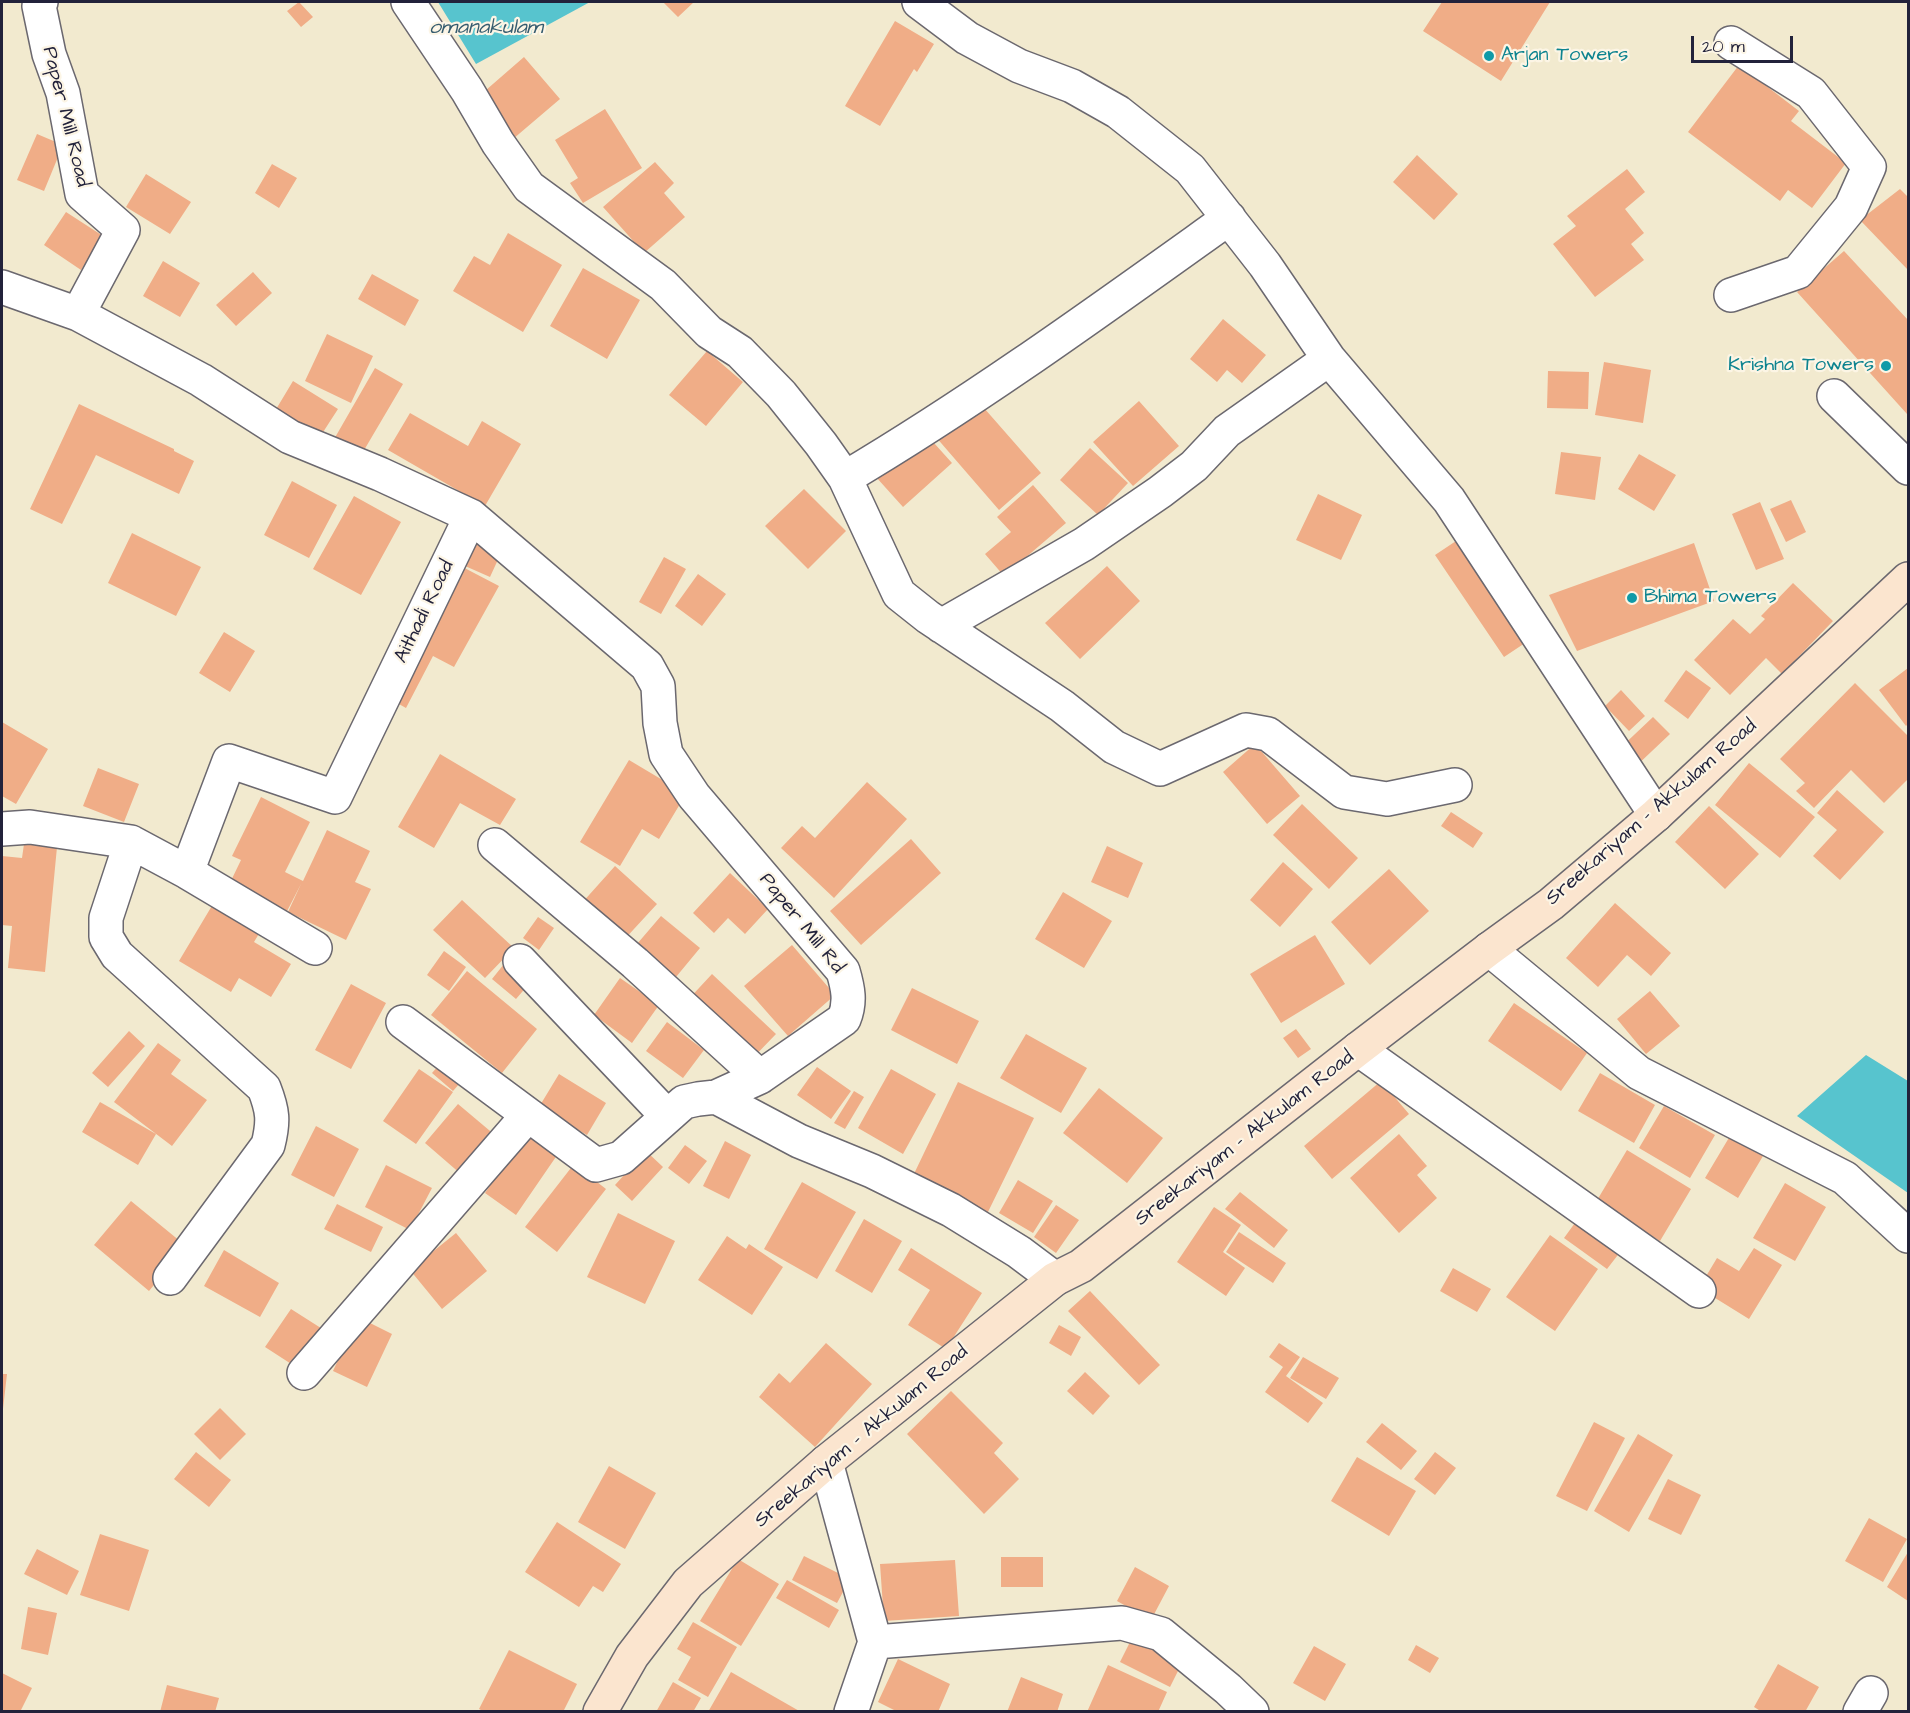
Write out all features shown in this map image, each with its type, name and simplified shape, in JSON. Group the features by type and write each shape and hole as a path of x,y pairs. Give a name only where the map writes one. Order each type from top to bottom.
{"main road":[{"name":"Sreekariyam - Akkulam Road","path":"600,1712 633,1656 688,1583 826,1462 1055,1279 1081,1266 1359,1049 1551,904 1656,815 1908,579"}],"street":[{"name":"Paper Mill Road","path":"41,2 39,6 49,54 63,93 82,194 123,230 78,314"},
{"path":"408,2 498,143 529,187 663,285 709,332 740,352 781,394 845,478 899,594 941,626 1062,706 1114,747 1160,769 1246,730 1268,734 1344,792 1388,799 1455,785"},
{"path":"919,2 967,38 1019,66 1072,86 1118,112 1190,170 1265,265 1329,358 1449,500 1656,815"},
{"path":"1731,43 1811,93 1869,167 1851,207 1798,272 1731,295"},
{"path":"845,478 908,441 991,387 1229,219"},
{"path":"2,287 78,314 201,380 290,437 380,474 471,516"},
{"path":"941,626 1084,544 1160,492 1194,466 1227,430 1329,358"},
{"path":"1834,396 1908,468"},
{"name":"Aithadi Road","path":"187,872 229,761 335,797 471,516"},
{"name":"Paper Mill Rd","path":"471,516 647,666 658,686 660,723 666,754 694,796 843,971 848,988 849,1007 844,1019 760,1077 716,1097 684,1102 621,1158 597,1165 528,1115"},
{"path":"2,829 30,827 131,842 187,872 315,948"},
{"path":"131,842 106,918 106,937 117,955 264,1088 273,1109 273,1128 268,1145 170,1278"},
{"path":"495,845 635,963 760,1077"},
{"path":"1489,949 1639,1072 1845,1178 1908,1236"},
{"path":"520,961 667,1116"},
{"path":"304,1373 528,1115 403,1022"},
{"path":"1359,1049 1699,1290"},
{"path":"716,1097 799,1141 872,1171 951,1210 1019,1252 1055,1279"},
{"path":"826,1462 875,1642 851,1712"},
{"path":"875,1642 1122,1623 1161,1634 1228,1689 1252,1712"}],"water":[{"name":"omanakulam","path":"438,2 590,2 476,64"},
{"path":"1866,1055 1908,1081 1908,1193 1797,1116"}],"building":[{"path":"299,2 313,17 301,27 287,11"},
{"path":"663,2 694,2 678,17"},
{"name":"Arjan Towers","path":"1442,2 1550,2 1501,81 1423,31"},
{"path":"895,21 934,44 917,72 914,69 880,126 845,106"},
{"path":"524,57 560,99 513,139 478,97"},
{"path":"1739,65 1799,111 1791,121 1846,163 1812,208 1788,190 1780,201 1688,132"},
{"path":"605,109 642,168 583,203 570,183 578,178 555,140"},
{"path":"37,134 63,145 44,191 17,180"},
{"path":"1417,155 1458,194 1434,220 1393,182"},
{"path":"655,162 674,183 664,193 685,217 644,253 603,207"},
{"path":"272,164 297,178 279,208 255,193"},
{"path":"1627,169 1645,192 1625,209 1644,233 1631,244 1644,260 1595,297 1553,244 1576,226 1567,216"},
{"path":"146,174 191,202 170,234 126,207"},
{"path":"1900,189 1908,197 1908,270 1860,220"},
{"path":"66,212 103,236 81,270 44,245"},
{"path":"508,233 562,265 523,332 453,291 474,256 490,265"},
{"name":"Krishna Towers","path":"1844,251 1908,320 1907,414 1797,292"},
{"path":"163,261 200,283 180,317 143,296"},
{"path":"583,268 640,300 607,359 550,326"},
{"path":"253,272 272,293 236,326 216,305"},
{"path":"372,274 419,300 405,326 358,299"},
{"path":"1223,319 1266,355 1242,383 1227,370 1217,382 1190,359"},
{"path":"327,334 373,356 351,403 305,381"},
{"path":"707,351 743,382 706,426 669,395"},
{"path":"1604,362 1651,370 1643,423 1595,415"},
{"path":"375,368 403,384 360,457 333,441"},
{"path":"1548,371 1589,372 1588,409 1547,408"},
{"path":"293,381 338,409 316,443 272,416"},
{"path":"977,400 1041,473 999,510 935,436"},
{"path":"1139,401 1179,446 1133,486 1093,442"},
{"path":"79,404 174,449 194,461 179,494 96,455 62,524 30,509"},
{"path":"410,413 468,446 482,421 521,444 485,506 388,450"},
{"path":"925,433 952,463 903,507 876,477"},
{"path":"1090,448 1128,483 1098,515 1060,480"},
{"path":"1561,452 1601,457 1595,500 1555,494"},
{"path":"1639,454 1676,475 1654,511 1618,489"},
{"path":"292,481 337,505 309,558 264,535"},
{"path":"1033,485 1066,523 1004,576 985,554 1011,532 997,517"},
{"path":"804,489 846,531 808,569 765,526"},
{"path":"1318,494 1362,515 1341,560 1296,540"},
{"path":"354,496 401,522 361,595 313,569"},
{"path":"1791,500 1806,532 1786,542 1770,509"},
{"path":"1760,502 1784,559 1756,570 1732,514"},
{"path":"132,533 201,567 176,616 108,583"},
{"path":"467,537 501,553 490,577 456,562"},
{"path":"1456,541 1525,643 1504,657 1435,555"},
{"name":"Bhima Towers","path":"1694,543 1714,601 1577,651 1549,595"},
{"path":"664,557 686,569 661,614 639,602"},
{"path":"453,562 499,586 454,667 433,656 406,708 381,694"},
{"path":"1107,566 1140,601 1080,659 1045,623"},
{"path":"698,574 726,594 702,626 675,606"},
{"path":"1793,583 1833,621 1782,674 1766,658 1730,695 1694,660 1733,619 1750,634 1765,619 1761,616"},
{"path":"224,632 255,651 230,692 199,673"},
{"path":"1908,668 1908,724 1906,726 1879,690"},
{"path":"1686,670 1711,688 1688,719 1664,701"},
{"path":"1855,683 1908,736 1908,779 1884,803 1851,770 1814,808 1796,791 1805,783 1780,759"},
{"path":"1621,690 1645,716 1629,731 1605,706"},
{"path":"1653,717 1670,734 1633,769 1616,752"},
{"path":"2,722 48,749 16,804 2,796"},
{"path":"1255,744 1300,796 1267,824 1223,772"},
{"path":"440,754 516,799 500,825 460,803 434,848 398,827"},
{"path":"629,760 686,794 659,839 642,829 620,866 580,842"},
{"path":"1749,763 1815,817 1780,858 1715,805"},
{"path":"98,768 139,784 124,822 83,806"},
{"path":"867,782 907,819 834,898 781,848 802,826 815,838"},
{"path":"1837,790 1884,832 1840,880 1813,856 1837,830 1817,813"},
{"path":"261,797 310,822 285,872 303,881 327,830 370,851 355,882 371,889 346,940 288,912 301,884 284,917 227,889 241,860 232,856"},
{"path":"1302,804 1358,858 1329,889 1273,835"},
{"path":"1709,806 1759,854 1725,889 1675,842"},
{"path":"1451,812 1483,833 1473,848 1441,826"},
{"path":"911,839 941,873 861,945 830,911"},
{"path":"24,844 57,847 45,972 8,968 12,926 2,925 2,856 22,858"},
{"path":"1107,846 1143,863 1128,898 1091,882"},
{"path":"1283,862 1313,889 1280,927 1250,900"},
{"path":"615,866 657,904 622,942 581,904"},
{"path":"1389,869 1429,911 1370,965 1331,922"},
{"path":"730,873 768,909 745,934 728,918 714,933 693,913"},
{"path":"1063,892 1112,921 1084,968 1035,939"},
{"path":"462,900 514,948 485,978 433,930"},
{"path":"1615,903 1671,953 1651,976 1627,955 1598,987 1566,958"},
{"path":"213,904 260,932 254,942 291,964 271,997 239,978 231,992 179,961"},
{"path":"661,916 700,948 676,977 637,944"},
{"path":"538,917 554,928 539,950 523,938"},
{"path":"1315,935 1345,984 1281,1023 1250,974"},
{"path":"792,945 835,995 788,1036 744,986"},
{"path":"444,951 466,967 449,991 427,975"},
{"path":"504,964 528,985 516,999 492,979"},
{"path":"467,971 537,1029 502,1073 431,1015"},
{"path":"712,974 776,1034 749,1062 686,1002"},
{"path":"620,978 659,1005 632,1043 594,1015"},
{"path":"351,984 386,1003 351,1069 315,1050"},
{"path":"912,988 979,1021 957,1064 891,1030"},
{"path":"1650,991 1680,1026 1646,1054 1617,1019"},
{"path":"1514,1003 1587,1053 1561,1091 1488,1041"},
{"path":"667,1022 704,1050 683,1078 646,1051"},
{"path":"1296,1029 1311,1049 1298,1058 1283,1038"},
{"path":"129,1031 145,1046 108,1087 92,1073"},
{"path":"1026,1034 1087,1068 1061,1113 1000,1078"},
{"path":"158,1043 181,1060 171,1074 207,1100 172,1146 114,1102"},
{"path":"446,1057 467,1075 453,1091 432,1073"},
{"path":"817,1067 851,1091 831,1119 797,1095"},
{"path":"419,1069 453,1092 416,1144 383,1121"},
{"path":"891,1069 936,1094 903,1154 858,1128"},
{"path":"1600,1073 1655,1105 1634,1143 1578,1111"},
{"path":"559,1074 606,1103 587,1135 539,1107"},
{"path":"1381,1081 1409,1114 1332,1179 1304,1146"},
{"path":"958,1082 1034,1118 987,1214 912,1178"},
{"path":"1099,1088 1163,1138 1127,1183 1063,1133"},
{"path":"854,1091 864,1097 845,1129 834,1123"},
{"path":"100,1102 156,1134 138,1165 82,1132"},
{"path":"458,1104 496,1136 462,1175 425,1143"},
{"path":"1664,1106 1715,1135 1690,1178 1639,1148"},
{"path":"316,1126 359,1149 334,1197 291,1175"},
{"path":"531,1126 562,1148 516,1215 485,1193"},
{"path":"1399,1134 1427,1166 1417,1175 1437,1198 1399,1233 1350,1178"},
{"path":"1730,1136 1763,1156 1738,1198 1705,1178"},
{"path":"725,1141 751,1155 729,1199 703,1186"},
{"path":"685,1145 707,1161 689,1184 668,1168"},
{"path":"1627,1150 1691,1189 1660,1241 1596,1202"},
{"path":"646,1151 663,1167 632,1201 615,1185"},
{"path":"574,1164 606,1189 557,1252 525,1227"},
{"path":"386,1165 432,1188 410,1230 365,1207"},
{"path":"1018,1180 1053,1201 1033,1233 999,1213"},
{"path":"802,1182 856,1212 817,1279 764,1249"},
{"path":"1785,1183 1826,1207 1795,1261 1753,1238"},
{"path":"1240,1192 1288,1230 1274,1248 1225,1209"},
{"path":"131,1201 186,1246 149,1291 94,1245"},
{"path":"337,1204 383,1227 371,1252 324,1229"},
{"path":"1056,1205 1079,1220 1056,1253 1034,1237"},
{"path":"1214,1207 1241,1225 1223,1252 1245,1268 1226,1296 1177,1262"},
{"path":"618,1213 675,1241 645,1304 587,1277"},
{"path":"1580,1216 1624,1247 1607,1269 1564,1238"},
{"path":"864,1219 902,1241 872,1293 835,1271"},
{"path":"1239,1232 1286,1263 1273,1283 1226,1252"},
{"path":"456,1233 487,1271 442,1309 410,1270"},
{"path":"1550,1235 1598,1269 1555,1331 1506,1297"},
{"path":"727,1236 746,1249 749,1244 783,1267 752,1315 698,1280"},
{"path":"911,1248 982,1293 946,1349 908,1325 930,1290 898,1270"},
{"path":"1754,1248 1782,1265 1749,1319 1699,1288 1717,1258 1739,1271"},
{"path":"224,1250 279,1283 260,1317 204,1286"},
{"path":"1453,1268 1491,1289 1477,1312 1440,1291"},
{"path":"1090,1291 1160,1365 1139,1385 1068,1311"},
{"path":"291,1309 324,1330 299,1369 265,1347"},
{"path":"358,1317 392,1334 367,1387 333,1371"},
{"path":"1059,1325 1081,1337 1071,1356 1049,1343"},
{"path":"826,1343 872,1384 815,1447 759,1397 779,1373 790,1383"},
{"path":"1279,1343 1300,1357 1286,1376 1323,1403 1308,1423 1265,1392 1283,1367 1269,1357"},
{"path":"1303,1357 1339,1378 1326,1399 1290,1378"},
{"path":"1085,1372 1110,1396 1093,1415 1067,1391"},
{"path":"2,1374 7,1374 3,1409 2,1409"},
{"path":"951,1391 1003,1443 994,1453 1019,1479 984,1514 907,1434"},
{"path":"220,1408 246,1434 220,1460 194,1434"},
{"path":"1594,1422 1625,1438 1587,1511 1556,1496"},
{"path":"1382,1423 1417,1451 1401,1470 1366,1442"},
{"path":"1638,1434 1673,1455 1629,1532 1594,1511"},
{"path":"196,1452 231,1480 209,1507 174,1479"},
{"path":"1435,1452 1456,1468 1435,1495 1414,1479"},
{"path":"1357,1457 1416,1491 1389,1536 1331,1501"},
{"path":"609,1466 656,1493 625,1549 578,1522"},
{"path":"1668,1479 1701,1495 1681,1535 1648,1519"},
{"path":"1869,1518 1907,1539 1883,1582 1845,1561"},
{"path":"557,1522 621,1564 603,1592 593,1586 579,1607 525,1572"},
{"path":"100,1534 149,1550 129,1611 80,1595"},
{"path":"37,1549 79,1571 67,1595 24,1574"},
{"path":"1908,1552 1908,1601 1887,1587"},
{"path":"804,1556 850,1579 837,1603 792,1580"},
{"path":"1001,1557 1043,1557 1043,1587 1001,1587"},
{"path":"738,1559 779,1584 741,1646 700,1621"},
{"path":"955,1560 959,1616 884,1621 880,1564"},
{"path":"1135,1567 1169,1586 1151,1620 1117,1601"},
{"path":"787,1580 839,1610 829,1628 776,1598"},
{"path":"28,1607 57,1613 48,1655 21,1649"},
{"path":"693,1622 737,1647 708,1697 678,1680 691,1657 677,1649"},
{"path":"1133,1636 1183,1661 1170,1687 1120,1662"},
{"path":"1416,1645 1439,1658 1430,1673 1408,1660"},
{"path":"1314,1646 1346,1664 1325,1701 1293,1683"},
{"path":"509,1650 577,1684 563,1712 485,1712 479,1709"},
{"path":"898,1659 950,1684 938,1712 898,1712 878,1702"},
{"path":"1778,1664 1819,1687 1805,1712 1762,1712 1754,1707"},
{"path":"1108,1665 1167,1692 1158,1712 1087,1712"},
{"path":"731,1672 801,1712 708,1712"},
{"path":"2,1673 32,1688 20,1712 2,1712"},
{"path":"1021,1677 1063,1694 1057,1712 1007,1712"},
{"path":"673,1682 701,1698 693,1712 656,1712"},
{"path":"167,1685 219,1698 215,1712 160,1712"}],"place":[{"name":"Arjan Towers","path":"1489,56"},
{"name":"Krishna Towers","path":"1886,366"},
{"name":"Bhima Towers","path":"1632,598"}]}
